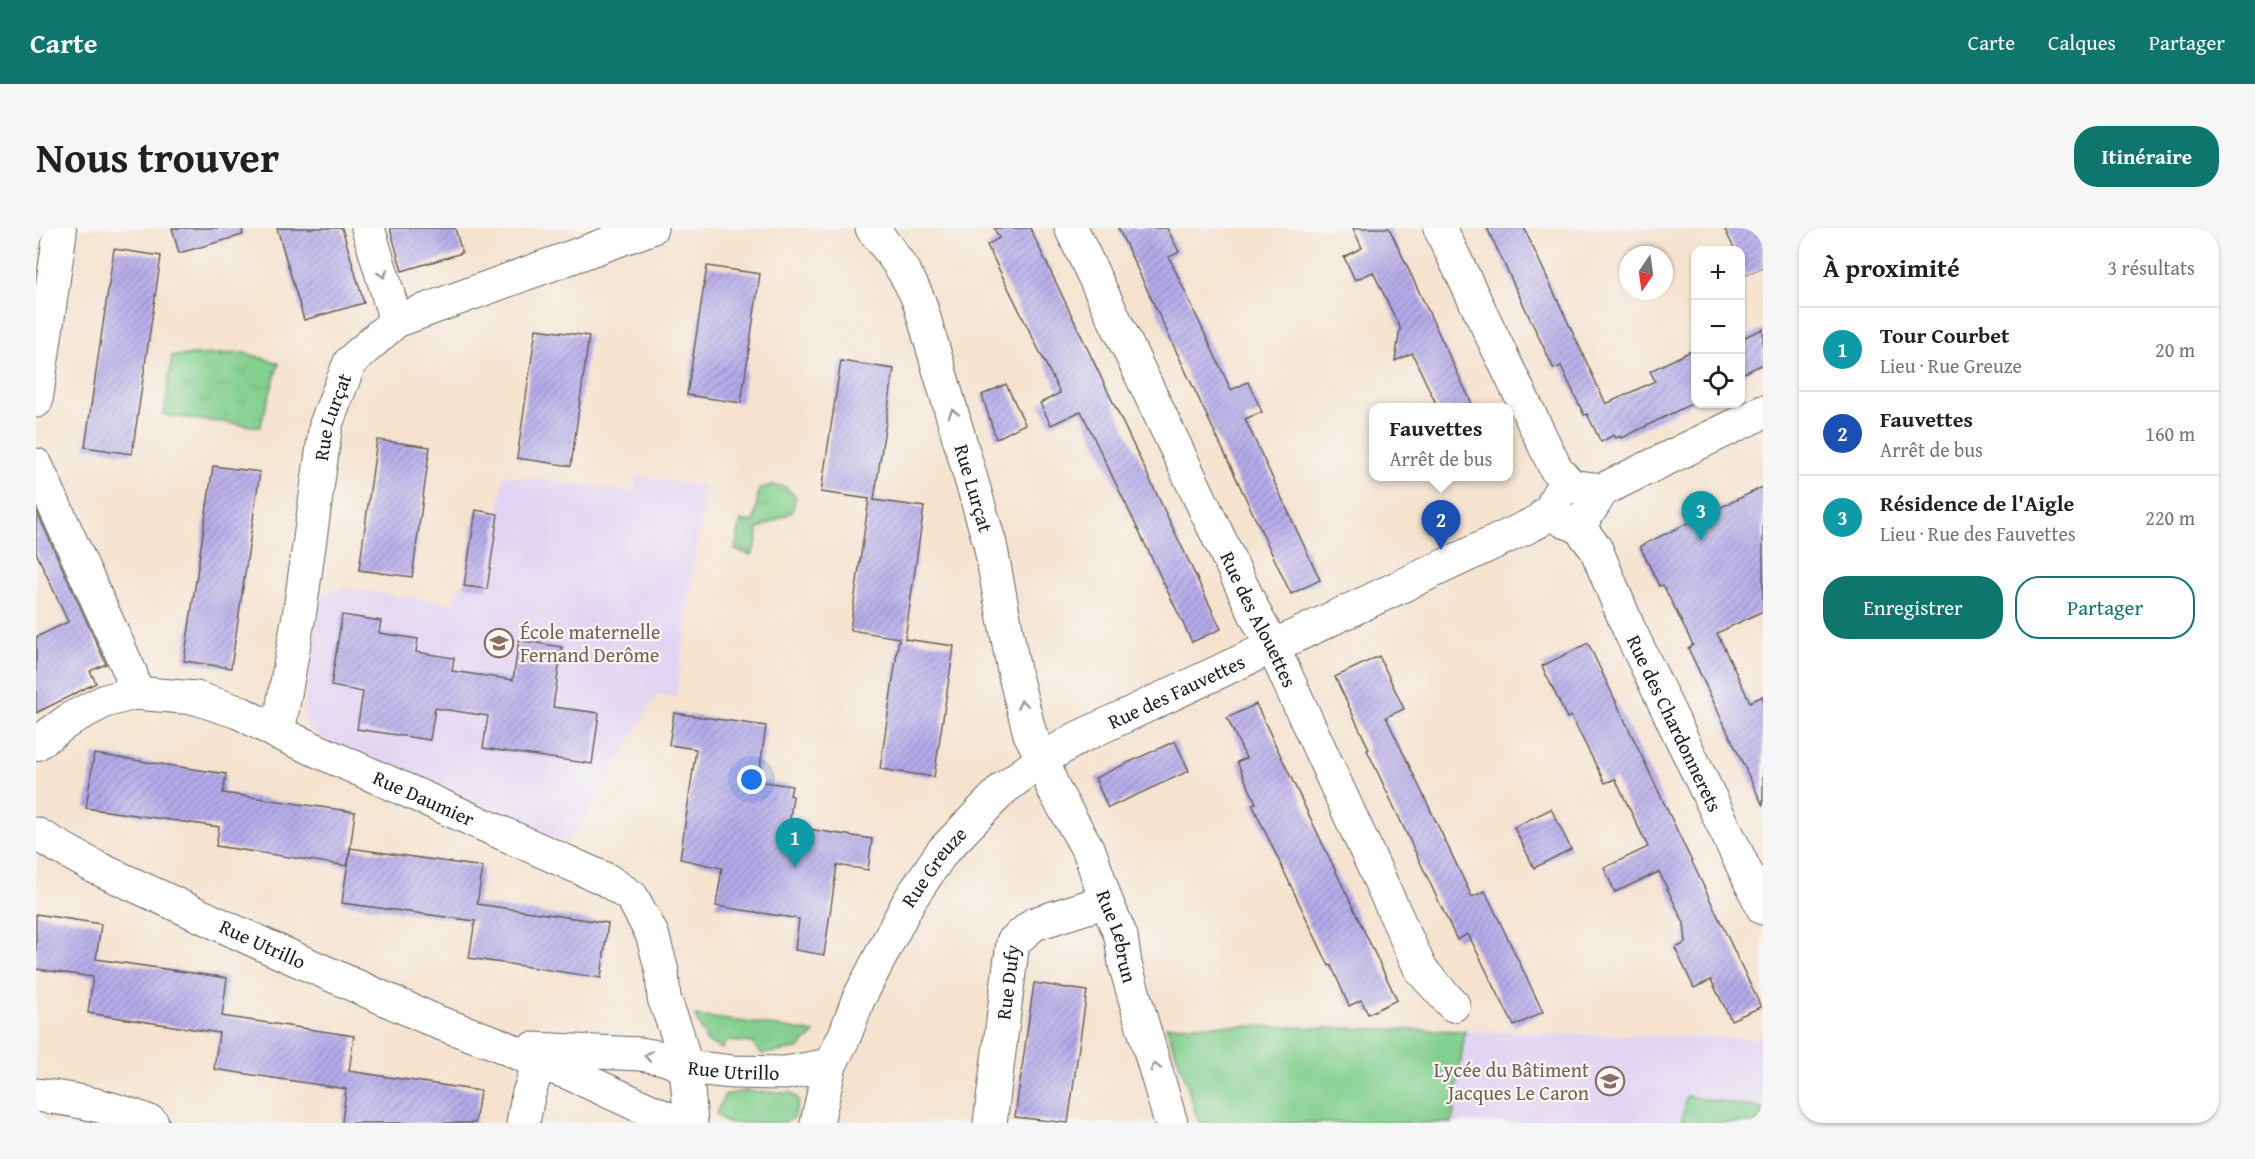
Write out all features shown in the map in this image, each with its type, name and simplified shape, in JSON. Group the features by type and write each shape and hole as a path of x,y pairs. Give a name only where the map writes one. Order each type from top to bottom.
{"street":[{"path":"36,400 57,263 59,228"},
{"path":"369,228 396,321"},
{"name":"Rue Lurçat","path":"278,733 300,610 326,424 350,362 396,321 651,228"},
{"name":"Rue Lurçat","path":"872,228 907,276 920,304 990,544 1015,676 1030,734 1042,759"},
{"name":"Rue des Alouettes","path":"1071,228 1272,645 1421,970 1453,1005"},
{"name":"Rue des Chardonnerets","path":"1440,228 1572,505 1596,549 1628,627 1763,908"},
{"name":"Rue des Fauvettes","path":"1042,759 1078,738 1572,505 1763,412"},
{"path":"36,465 131,674 134,693"},
{"name":"Rue Daumier","path":"36,744 72,718 105,701 134,693 196,698 241,713 278,733 606,880 632,897 652,934 662,971 664,998 686,1067 691,1123"},
{"name":"Rue Lebrun","path":"1042,759 1053,788 1090,853 1106,901 1121,936 1125,964 1171,1123"},
{"name":"Rue Greuze","path":"817,1123 830,1065 878,957 909,901 942,852 1003,789 1042,759"},
{"name":"Rue Utrillo","path":"36,834 95,867 273,949 437,1022 571,1074 678,1123"},
{"name":"Rue Dufy","path":"990,1123 1013,942 1034,924 1106,901"},
{"name":"Rue Utrillo","path":"495,1043 538,1050 640,1054 686,1067 733,1072 785,1073 830,1065"},
{"path":"523,1123 528,1096 539,1063"},
{"path":"36,1095 54,1096 127,1113 152,1123"}],"shaded area":[{"name":"École maternelle Fernand Derôme","path":"504,475 634,492 636,476 705,486 676,698 657,695 573,837 562,842 319,737 308,727 303,714 322,592 347,588 453,604 457,586 487,589"},
{"name":"Lycée du Bâtiment Jacques Le Caron","path":"1465,1031 1763,1039 1763,1123 1452,1123"}],"green space":[{"path":"245,353 279,363 260,427 164,415 172,356"},
{"path":"772,485 786,487 796,497 792,512 758,529 752,555 735,550 741,520 754,522 759,489"},
{"path":"695,1016 815,1033 798,1049 762,1054 752,1043 727,1041 722,1049 707,1042"},
{"path":"1166,1026 1465,1031 1452,1123 1199,1123"},
{"path":"745,1091 792,1093 799,1101 793,1119 782,1123 726,1123 716,1113 725,1095"},
{"path":"1686,1096 1763,1109 1763,1123 1681,1123"}],"building":[{"path":"172,228 242,228 243,235 179,253"},
{"path":"277,228 342,228 364,303 304,320"},
{"path":"390,228 455,228 462,253 402,271"},
{"path":"994,228 1030,228 1221,629 1192,642 1081,411 1051,425 1040,403 1060,393 987,245 999,238"},
{"path":"1118,228 1167,228 1179,252 1169,257 1231,390 1248,382 1262,412 1245,419 1320,580 1291,594"},
{"path":"1353,228 1389,228 1472,403 1436,403 1412,353 1395,361 1400,328 1373,272 1355,280 1344,257 1362,248"},
{"path":"1487,228 1524,228 1606,404 1655,381 1650,371 1691,351 1691,404 1622,438 1621,436 1616,438 1614,435 1601,442 1587,414 1584,415 1561,366 1554,369"},
{"path":"1724,228 1763,228 1763,268 1746,275 1745,246 1733,246"},
{"path":"114,249 161,256 132,454 85,447"},
{"path":"707,266 760,274 741,403 687,395"},
{"path":"536,329 589,336 571,466 517,458"},
{"path":"1763,329 1763,364 1745,373 1745,354 1745,337"},
{"path":"841,361 894,369 874,500 924,507 905,639 954,646 934,777 880,769 899,638 850,630 869,499 821,492"},
{"path":"1006,384 1025,424 996,439 982,395"},
{"path":"377,440 430,447 412,577 359,570"},
{"path":"213,466 260,472 231,668 184,661"},
{"path":"1763,487 1763,611 1717,633 1750,702 1763,696 1763,806 1688,648 1693,645 1663,585 1659,586 1640,546"},
{"path":"36,510 106,664 90,671 96,683 36,713 36,637 68,622 36,552"},
{"path":"476,510 498,514 487,589 464,586"},
{"path":"342,615 381,621 379,633 418,639 416,652 454,658 452,671 513,680 519,640 562,647 553,707 599,713 592,764 483,748 488,716 435,708 430,740 357,729 363,692 331,686"},
{"path":"1588,643 1761,1007 1731,1020 1711,980 1694,988 1675,948 1686,943 1684,923 1659,872 1615,892 1604,868 1648,847 1615,779 1605,783 1571,716 1567,718 1542,666"},
{"path":"1379,656 1404,709 1386,717 1472,897 1485,891 1543,1012 1514,1026 1468,934 1457,940 1335,677"},
{"path":"1256,704 1397,1000 1368,1014 1361,1000 1349,1006 1252,804 1256,803 1237,762 1246,758 1227,718"},
{"path":"674,713 766,726 758,781 792,786 789,826 872,839 868,870 837,865 824,955 795,950 799,919 716,906 722,868 680,859 696,749 669,745"},
{"path":"1175,741 1189,771 1108,808 1095,778"},
{"path":"94,754 226,774 223,793 355,812 348,866 216,846 219,827 86,808"},
{"path":"1551,809 1571,849 1534,868 1514,827"},
{"path":"350,848 483,867 477,904 608,923 601,978 469,958 475,921 342,903"},
{"path":"36,914 101,924 96,959 227,978 222,1016 354,1036 349,1071 480,1091 475,1123 342,1123 346,1089 214,1069 219,1033 88,1013 93,977 36,969"},
{"path":"1034,983 1087,991 1068,1123 1015,1117"}],"place":[{"name":"Résidence de l'Aigle","path":"1701,541"},
{"name":"Fauvettes","path":"1441,550"},
{"name":"École maternelle Fernand Derôme","path":"499,643"},
{"name":"Tour Courbet","path":"795,868"},
{"name":"Lycée du Bâtiment Jacques Le Caron","path":"1610,1081"}]}
